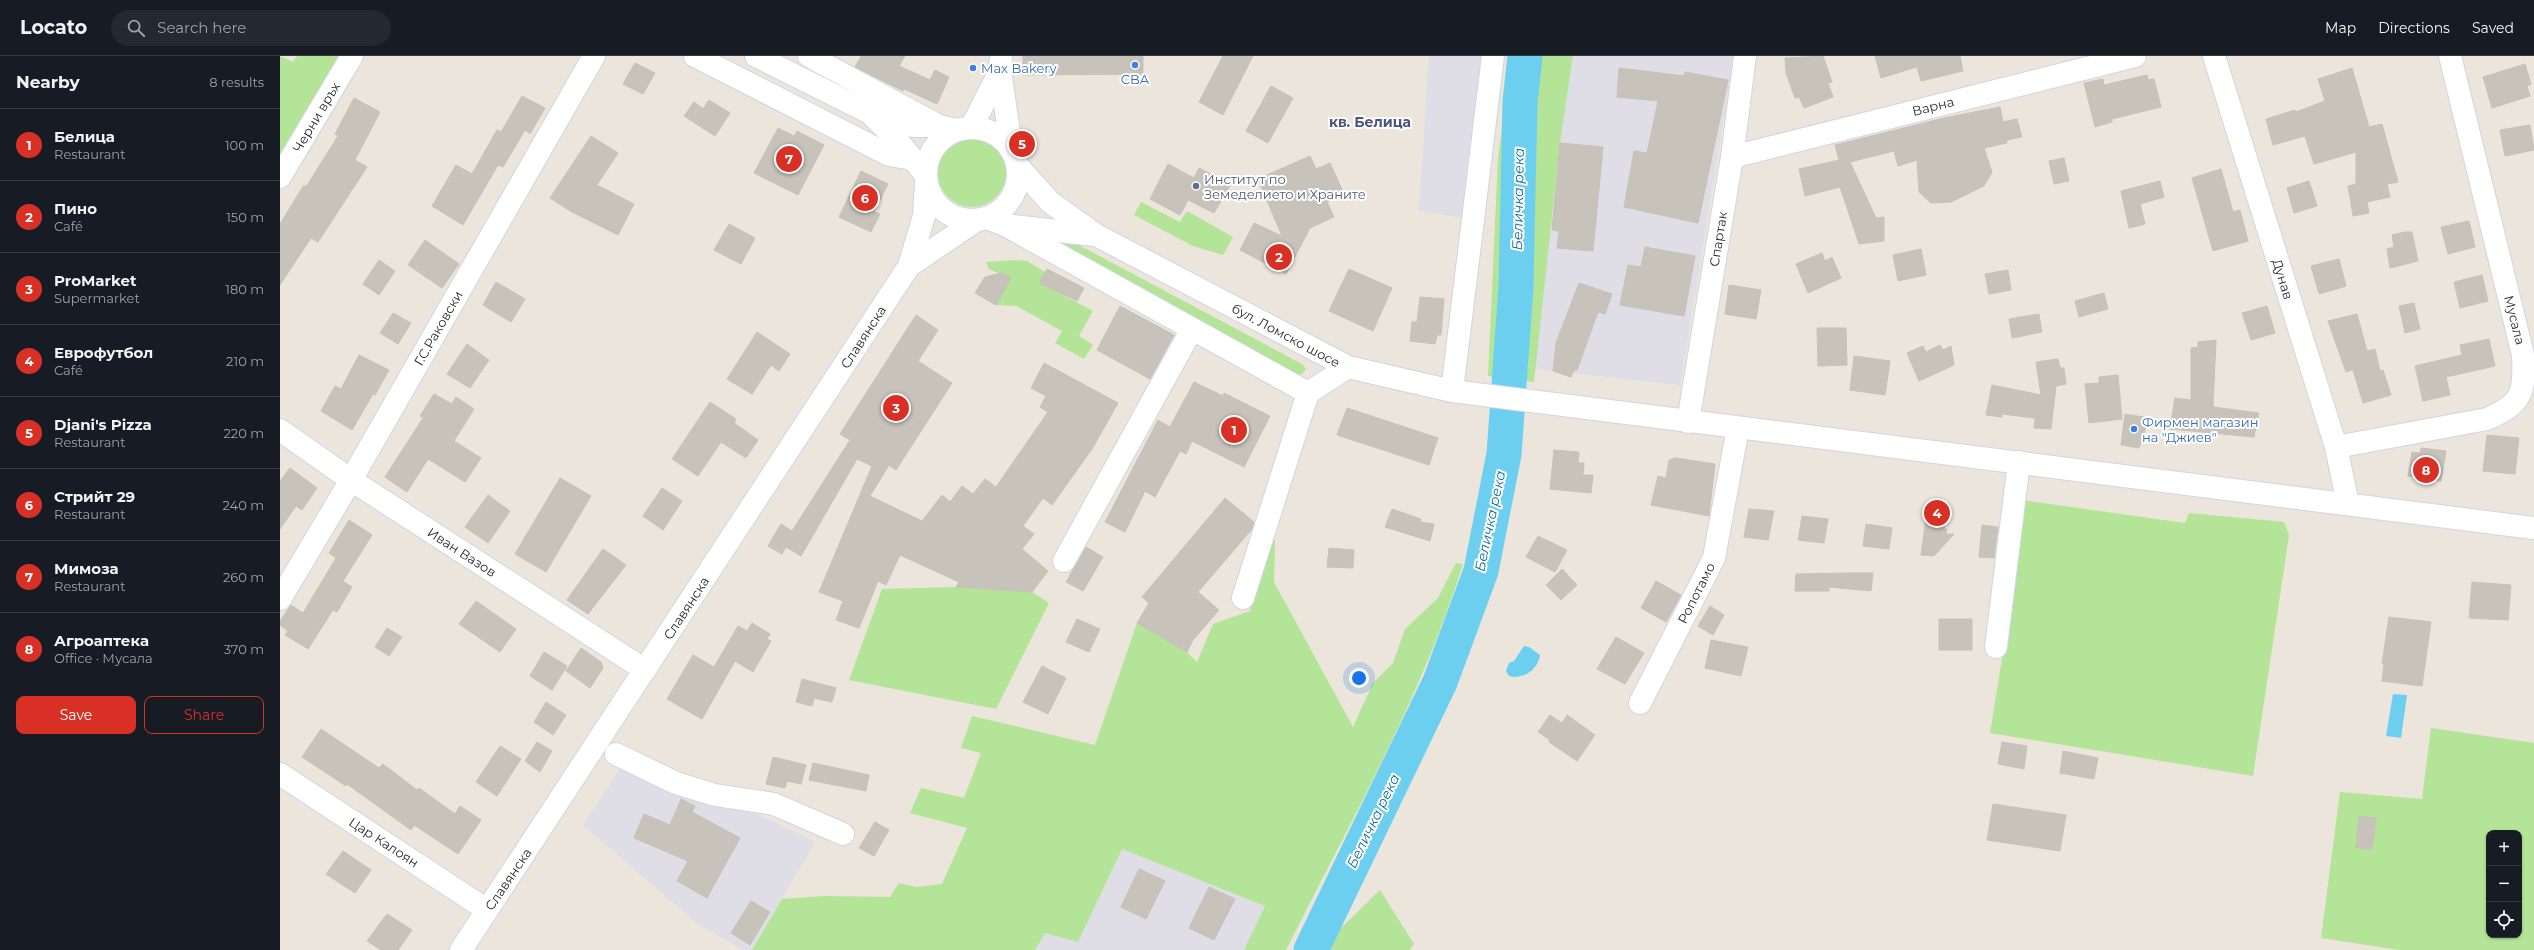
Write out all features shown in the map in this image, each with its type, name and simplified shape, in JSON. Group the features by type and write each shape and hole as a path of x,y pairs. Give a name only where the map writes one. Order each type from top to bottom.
{"street":[{"name":"Черни връх","path":"280,177 352,56"},
{"name":"Г.С.Раковски","path":"280,599 351,480 594,56"},
{"path":"695,56 921,172"},
{"path":"756,56 870,113 913,126 956,128 994,133 1015,158"},
{"path":"809,56 956,128"},
{"path":"1452,391 1493,56"},
{"name":"Спартак","path":"1688,422 1732,157 1745,56"},
{"name":"Варна","path":"1732,157 2135,56"},
{"name":"Дунав","path":"2214,56 2336,448 2348,504"},
{"name":"Мусала","path":"2336,448 2487,419 2507,410 2519,398 2524,378 2523,355 2450,56"},
{"path":"921,172 933,148 956,128 1000,64"},
{"path":"990,221 1012,196 1016,188 1015,158 1000,64"},
{"path":"870,113 921,172 933,199 944,211 959,218 990,221 1308,393"},
{"name":"бул. Ломско шосе","path":"1015,158 1050,202 1096,235 1348,367 1452,391 2534,528"},
{"name":"Славянска","path":"461,950 646,670 909,266 924,216 921,172"},
{"name":"Славянска","path":"909,266 990,221"},
{"name":"бул. Ломско шосе","path":"990,221 1096,235"},
{"path":"1064,560 1192,329"},
{"path":"1243,598 1308,393 1348,367"},
{"name":"Ропотамо","path":"1640,703 1714,558 1738,428"},
{"name":"Иван Вазов","path":"280,430 351,480 646,670"},
{"path":"1996,647 2019,462"},
{"path":"616,754 676,783 715,795 774,804 843,834"},
{"name":"Цар Калоян","path":"280,774 488,910"}],"shaded area":[{"path":"1429,56 1485,56 1464,218 1419,211"},
{"path":"1573,56 1734,56 1680,385 1535,369 1560,143"},
{"path":"626,759 744,808 815,842 752,950 743,950 698,924 583,825"},
{"path":"1122,849 1266,906 1244,950 1035,950 1045,933 1078,942"}],"green space":[{"path":"280,56 293,62 297,56 339,56 280,154"},
{"path":"1511,56 1573,56 1560,143 1534,382 1488,376 1498,158"},
{"path":"972,139 985,142 996,149 1003,160 1006,173 1003,186 996,197 985,204 972,207 959,204 948,197 941,186 938,173 941,160 948,149 959,142"},
{"path":"1141,202 1180,222 1187,211 1233,237 1223,255 1193,246 1134,215"},
{"path":"1053,240 1073,242 1302,364 1306,369 1302,374 1295,374"},
{"path":"1016,260 1027,261 1045,272 1040,283 1093,311 1079,336 1093,345 1084,359 1055,343 1062,331 1016,306 996,305 1010,278 989,269 986,262"},
{"path":"2021,500 2185,523 2189,513 2284,522 2289,535 2253,776 1990,733 2003,653"},
{"path":"1268,539 1275,540 1274,582 1353,727 1373,683 1393,663 1405,629 1438,598 1456,563 1463,564 1446,614 1405,712 1359,808 1286,950 1244,950 1265,906 1122,849 1078,942 1045,933 1035,950 752,950 782,899 825,896 890,897 899,883 916,887 942,884 967,828 910,813 921,788 964,798 981,753 961,748 972,716 1095,745 1137,623 1187,652 1197,662 1213,624 1250,611"},
{"path":"956,587 1032,592 1049,603 996,709 849,680 882,589"},
{"path":"2431,728 2534,743 2534,950 2399,950 2321,938 2340,792 2422,799"},
{"path":"1380,890 1414,944 1410,950 1328,950 1336,933"}],"water":[{"path":"1524,646 1529,647 1540,655 1539,660 1529,673 1519,677 1509,676 1506,671 1509,663 1514,661"},
{"path":"2393,694 2407,695 2401,738 2386,736"}],"building":[{"path":"861,56 905,56 899,66 930,80 935,70 949,77 937,104 904,89 903,91 855,67"},
{"path":"1023,56 1143,56 1143,74 1023,75"},
{"path":"1223,56 1253,56 1223,115 1199,102"},
{"path":"1823,56 1832,82 1828,83 1833,97 1804,108 1799,97 1795,98 1786,73 1785,58"},
{"path":"1875,56 1960,56 1963,71 1921,81 1917,67 1881,78"},
{"path":"635,63 655,73 643,94 623,84"},
{"path":"2525,64 2531,84 2527,86 2530,96 2492,108 2483,77"},
{"path":"1619,68 1684,76 1685,72 1728,80 1698,223 1624,207 1634,151 1647,153 1658,101 1617,97"},
{"path":"2352,68 2369,127 2382,124 2398,182 2387,184 2390,197 2367,202 2369,213 2353,216 2348,186 2356,184 2356,152 2314,164 2305,136 2273,145 2266,119 2295,110 2296,112 2325,101 2318,79"},
{"path":"2147,75 2148,80 2154,79 2161,107 2112,119 2112,122 2095,127 2084,83 2103,79 2104,85"},
{"path":"1271,86 1293,98 1268,143 1246,131"},
{"path":"522,96 545,108 530,134 525,130 503,167 498,165 463,225 432,206 456,165 472,174 497,130 501,132"},
{"path":"354,98 380,112 355,160 367,167 318,242 311,238 280,285 280,224 304,185 306,187 338,136 335,134"},
{"path":"709,100 730,113 715,136 684,116 694,102 703,109"},
{"path":"2000,107 2003,122 2017,119 2022,137 2007,140 2007,143 1984,148 1992,172 1984,186 1951,202 1931,203 1919,192 1917,160 1898,166 1894,151 1850,162 1876,218 1884,217 1884,241 1859,244 1840,187 1805,196 1799,169 1839,160 1835,145 1944,118"},
{"path":"2530,125 2534,150 2505,156 2500,130"},
{"path":"778,128 794,136 797,131 824,145 798,195 754,173"},
{"path":"591,136 618,153 597,185 634,204 618,235 572,212 550,198"},
{"path":"1560,143 1603,147 1593,251 1557,248 1559,231 1552,230"},
{"path":"1310,156 1316,169 1330,163 1344,194 1327,202 1334,217 1310,228 1286,274 1240,250 1254,223 1282,236 1260,184 1260,178"},
{"path":"2064,158 2069,181 2054,184 2049,161"},
{"path":"1168,164 1194,178 1199,168 1231,184 1214,213 1188,200 1180,215 1150,199"},
{"path":"2221,169 2233,212 2240,210 2248,241 2213,251 2192,178"},
{"path":"861,171 888,184 874,212 880,214 871,232 839,217"},
{"path":"2160,181 2164,197 2140,204 2145,224 2129,228 2121,191"},
{"path":"2309,181 2317,206 2294,213 2287,188"},
{"path":"2469,221 2475,247 2448,254 2441,227"},
{"path":"729,224 755,238 741,264 714,250"},
{"path":"2412,232 2418,261 2390,268 2387,249 2394,247 2392,235"},
{"path":"425,240 459,264 442,288 408,265"},
{"path":"1645,247 1695,256 1684,316 1620,305 1628,265 1641,267"},
{"path":"1921,249 1926,275 1898,281 1893,255"},
{"path":"1822,253 1825,261 1832,257 1841,278 1808,293 1796,264"},
{"path":"2339,259 2346,286 2319,294 2311,266"},
{"path":"379,260 395,271 379,295 363,284"},
{"path":"1047,269 1084,288 1077,301 1039,283"},
{"path":"1349,269 1392,288 1373,331 1329,311"},
{"path":"2008,270 2011,290 1989,294 1985,274"},
{"path":"1001,273 1011,278 996,305 975,293 985,277"},
{"path":"2482,275 2488,301 2460,308 2454,282"},
{"path":"496,282 525,299 511,322 483,305"},
{"path":"1579,283 1612,294 1605,314 1598,312 1577,370 1574,370 1571,377 1553,371 1556,343"},
{"path":"1729,285 1761,290 1756,319 1725,314"},
{"path":"2104,293 2108,309 2079,317 2075,301"},
{"path":"1420,297 1444,299 1441,335 1437,335 1435,344 1410,341 1412,322 1417,322"},
{"path":"2414,303 2420,329 2405,333 2399,306"},
{"path":"1120,306 1174,335 1150,379 1097,350"},
{"path":"2267,306 2275,333 2251,340 2242,313"},
{"path":"393,313 411,323 398,344 380,333"},
{"path":"2039,314 2042,332 2012,338 2009,319"},
{"path":"2357,314 2367,351 2375,349 2380,371 2383,370 2391,395 2363,403 2353,370 2346,372 2328,321"},
{"path":"916,315 938,330 918,361 952,383 896,470 889,465 870,496 922,521 942,495 950,502 962,486 973,494 985,479 996,487 1048,412 1040,407 1046,396 1031,388 1044,363 1118,403 1092,449 1052,505 1043,498 1023,526 1034,534 1022,549 1048,571 1032,592 956,587 959,582 900,555 886,585 878,581 859,628 836,620 843,601 819,592 872,466 857,459 801,556 786,547 782,554 768,546 781,524 792,531 850,440 840,434"},
{"path":"1817,328 1846,328 1847,365 1818,366"},
{"path":"757,332 790,354 779,371 771,365 752,394 727,379"},
{"path":"2489,339 2495,366 2446,377 2450,395 2423,401 2415,366 2462,355 2460,345"},
{"path":"2216,340 2213,407 2259,413 2254,437 2170,429 2175,398 2191,400 2191,348 2198,347 2198,342"},
{"path":"467,344 489,360 470,388 447,374"},
{"path":"1940,345 1943,350 1951,346 1954,365 1919,381 1907,353 1923,346 1926,352"},
{"path":"359,355 389,370 375,395 373,394 352,430 321,411 335,386 341,389"},
{"path":"1854,356 1890,361 1885,395 1850,390"},
{"path":"2058,359 2060,368 2064,368 2066,384 2056,386 2051,429 2034,428 2035,418 2002,414 2002,417 1986,415 1992,385 2041,395 2036,362"},
{"path":"2118,375 2122,419 2089,423 2085,384 2099,383 2099,377"},
{"path":"1194,382 1223,396 1224,393 1270,416 1244,467 1192,441 1186,454 1180,451 1155,497 1145,491 1125,532 1105,522 1158,420 1170,427"},
{"path":"434,394 452,404 456,397 474,409 454,441 481,458 465,482 428,459 407,492 385,477 423,418 420,416"},
{"path":"710,402 736,419 734,423 758,440 746,458 721,442 698,476 672,459"},
{"path":"1347,408 1438,438 1429,465 1337,435"},
{"name":"Фирмен магазин на \"Джиев\"","path":"2125,414 2149,418 2139,448 2121,445"},
{"path":"2487,435 2519,438 2515,474 2483,471"},
{"path":"2421,448 2446,451 2441,481 2408,476 2412,452 2420,453"},
{"path":"1554,450 1579,452 1578,463 1584,463 1583,475 1593,475 1591,493 1550,489"},
{"path":"1676,458 1715,464 1709,516 1651,505 1658,476 1666,478 1669,460"},
{"path":"290,468 317,488 302,510 296,506 280,529 280,481"},
{"path":"560,478 591,496 546,572 515,554"},
{"path":"662,488 682,501 663,530 643,516"},
{"path":"488,495 510,511 488,543 465,527"},
{"path":"1225,498 1254,522 1252,529 1198,592 1219,610 1193,640 1187,652 1137,623 1149,603 1142,597"},
{"path":"1933,499 1942,499 1948,505 1944,529 1947,529 1946,534 1954,534 1934,556 1921,555 1928,504"},
{"path":"1392,509 1421,519 1420,522 1434,524 1430,541 1385,527"},
{"path":"1749,509 1774,511 1768,540 1744,537"},
{"path":"1802,516 1828,519 1824,543 1798,540"},
{"path":"349,520 372,535 343,581 352,587 337,612 333,610 308,649 285,635 288,631 280,625 280,621 291,605 303,613 336,558 329,553"},
{"path":"1866,524 1892,528 1889,549 1863,546"},
{"path":"1982,525 1998,527 1994,558 1979,557"},
{"path":"1538,536 1567,550 1555,572 1526,557"},
{"path":"1086,547 1103,557 1083,591 1066,582"},
{"path":"1329,548 1354,550 1353,568 1327,567"},
{"path":"603,549 626,565 588,614 567,600"},
{"path":"1562,569 1577,585 1561,600 1546,585"},
{"path":"1873,573 1871,591 1829,587 1829,591 1795,591 1796,574"},
{"path":"1656,581 1681,595 1666,622 1641,608"},
{"path":"2472,582 2511,585 2508,620 2469,618"},
{"path":"476,601 516,629 500,652 459,624"},
{"path":"1710,606 1724,615 1713,635 1698,626"},
{"path":"2389,617 2431,622 2422,686 2382,681 2384,664 2382,664"},
{"path":"1077,619 1100,629 1089,652 1066,642"},
{"path":"1939,619 1972,619 1972,650 1939,650"},
{"path":"752,623 770,634 767,639 771,641 753,672 735,661 702,719 667,699 693,655 714,667 738,626 747,631"},
{"path":"387,628 402,637 389,656 375,647"},
{"path":"1616,637 1644,653 1625,684 1597,669"},
{"path":"1711,640 1748,647 1741,676 1705,668"},
{"path":"581,648 601,662 603,668 590,688 566,671"},
{"path":"544,652 567,666 552,690 530,676"},
{"path":"1042,666 1066,678 1048,714 1023,702"},
{"path":"802,679 836,688 832,702 814,698 812,706 796,702"},
{"path":"546,702 566,715 553,735 534,722"},
{"path":"1550,715 1562,723 1567,715 1595,735 1577,761 1549,742 1550,740 1538,732"},
{"path":"321,729 379,768 383,764 417,790 419,788 455,814 460,806 481,820 458,854 414,825 411,830 347,784 346,786 302,757"},
{"path":"537,742 552,751 540,772 525,761"},
{"path":"2002,742 2027,746 2024,769 1998,764"},
{"path":"500,746 521,759 497,796 476,782"},
{"path":"2063,751 2098,758 2094,779 2060,773"},
{"path":"773,757 806,765 801,784 787,781 785,788 766,784"},
{"path":"813,763 869,775 866,791 809,780"},
{"path":"681,799 695,806 692,812 740,838 707,898 677,881 688,861 634,838 644,814 670,825"},
{"path":"1993,804 2066,815 2060,851 1987,840"},
{"path":"2359,816 2376,818 2372,849 2356,848"},
{"path":"875,822 889,830 874,856 859,848"},
{"path":"343,851 371,870 355,893 326,874"},
{"path":"1139,869 1165,881 1146,919 1121,907"},
{"path":"1209,887 1235,899 1214,940 1189,928"},
{"path":"751,901 770,912 750,945 731,933"},
{"path":"387,914 412,930 398,950 381,950 367,941"}],"waterway":[{"name":"Беличка река","path":"1311,950 1440,682 1481,571 1504,454 1516,287 1520,102 1525,56"}],"place":[{"name":"CBA","path":"1135,65"},
{"name":"Max Bakery","path":"973,68"},
{"name":"Djani's Pizza","path":"1022,144"},
{"name":"Мимоза","path":"789,159"},
{"name":"Институт по Земеделието и Храните","path":"1196,186"},
{"name":"Стрийт 29","path":"865,198"},
{"name":"Пино","path":"1279,257"},
{"name":"ProMarket","path":"896,408"},
{"name":"Фирмен магазин на \"Джиев\"","path":"2134,429"},
{"name":"Белица","path":"1234,430"},
{"name":"Агроаптека","path":"2426,470"},
{"name":"Еврофутбол","path":"1937,513"}],"district":[{"name":"кв. Белица","path":"1370,122"}]}
